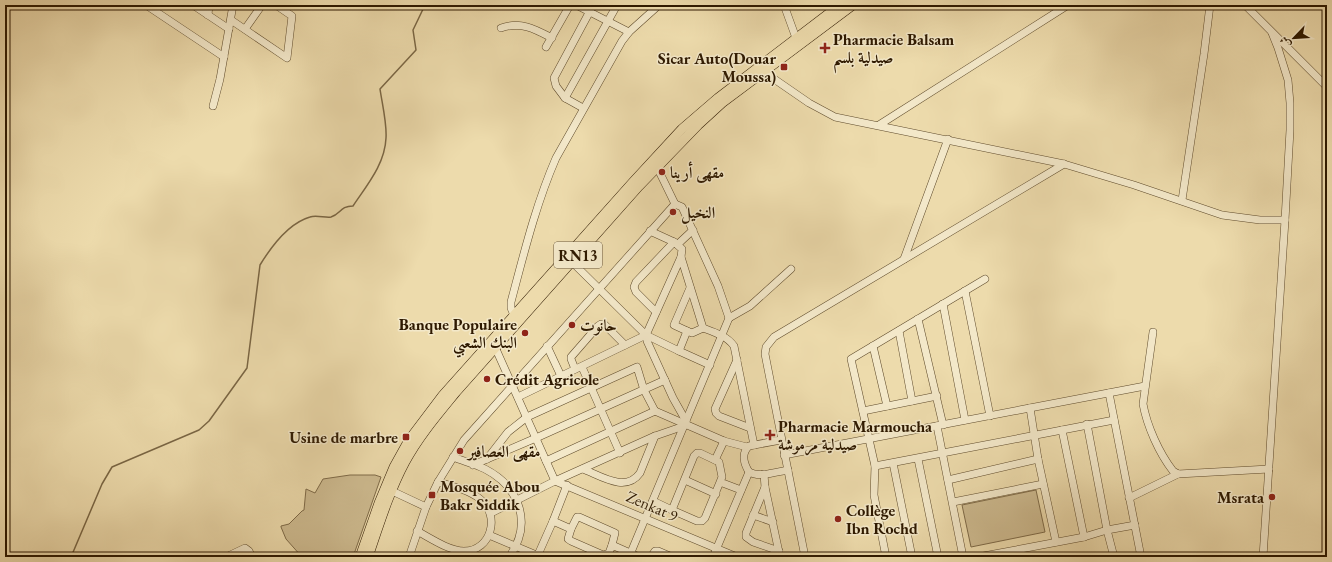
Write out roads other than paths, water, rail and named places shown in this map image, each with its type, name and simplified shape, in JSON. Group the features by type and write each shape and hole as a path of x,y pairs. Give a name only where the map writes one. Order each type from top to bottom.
{"main road":[{"name":"RN13","path":"360,557 379,503 394,467 409,440 443,395 682,129 718,98 840,5"},
{"name":"RN13","path":"368,557 392,491 418,441 436,416 495,347 686,136 706,117 853,5"}],"street":[{"path":"146,5 224,56"},
{"path":"193,5 229,28"},
{"path":"208,15 209,5"},
{"path":"212,106 219,85 233,5"},
{"path":"245,29 262,5"},
{"path":"231,20 287,58 292,16 276,5"},
{"path":"546,47 570,5"},
{"path":"576,5 629,32"},
{"path":"565,98 617,5"},
{"path":"514,315 511,308 511,302 548,175 583,108 615,53 629,32 659,5"},
{"path":"784,5 796,38"},
{"path":"879,125 1068,5"},
{"path":"1182,200 1210,5"},
{"path":"1245,5 1327,87"},
{"path":"583,108 565,98 556,86 554,78 590,11"},
{"path":"501,28 506,26 522,25 537,29 552,38"},
{"path":"1263,557 1286,220 1290,103 1288,80 1284,64 1272,33"},
{"path":"764,72 809,103 835,117 1064,164 1182,200 1222,215 1242,218 1286,220"},
{"path":"904,259 948,139"},
{"path":"805,557 765,354 766,347 774,338 1064,164"},
{"path":"658,167 674,204 682,207 693,230 715,280 729,318"},
{"path":"409,557 426,507 438,482 464,440 674,204"},
{"path":"656,312 636,292 634,287 636,282 676,243 693,230"},
{"path":"650,231 676,243 682,249 681,257 646,335 647,341 685,424"},
{"path":"681,257 703,328"},
{"path":"572,262 646,335 710,365"},
{"path":"630,555 729,318 750,306 791,269"},
{"path":"886,557 874,494 876,466 851,359 985,279"},
{"path":"690,288 674,325 692,333 703,328 730,340 734,346 737,359 750,428 750,446 744,453 744,460 749,472 713,557"},
{"path":"965,291 990,416"},
{"path":"943,304 965,420"},
{"path":"918,319 937,396 943,453 963,557"},
{"path":"620,453 591,387 571,359 571,356 601,324 606,326 625,345"},
{"path":"679,350 687,331"},
{"path":"899,331 912,401"},
{"path":"1153,332 1149,368 1143,398 1145,415 1152,434 1167,462 1173,471 1178,474"},
{"path":"518,397 646,335"},
{"path":"547,346 561,376"},
{"path":"873,346 887,406"},
{"path":"495,347 555,481"},
{"path":"737,359 715,409 719,416 750,428"},
{"path":"487,459 508,432 527,417 637,366 644,390 655,412 724,441 750,446 781,440"},
{"path":"473,464 536,438 665,380"},
{"path":"784,455 1145,386"},
{"path":"1109,393 1142,557"},
{"path":"863,411 937,396"},
{"path":"1030,408 1038,459 1056,542"},
{"path":"546,461 655,412"},
{"path":"876,466 1114,420"},
{"path":"491,513 555,481 685,424"},
{"path":"1087,424 1112,557"},
{"path":"1062,430 1084,537"},
{"path":"582,469 618,483 626,484 637,477 640,473 655,436"},
{"path":"653,502 697,521 702,521 705,518 722,481 717,458 724,441"},
{"path":"672,510 694,456 697,453 700,453 717,458"},
{"path":"453,457 485,469 504,482 517,500 521,512 521,534 509,557"},
{"path":"918,459 938,557"},
{"path":"948,480 1038,459"},
{"path":"893,463 912,557"},
{"path":"1129,498 1178,474 1269,469"},
{"path":"749,472 754,474 764,474 788,470"},
{"path":"764,474 765,487 779,554"},
{"path":"684,480 716,494"},
{"name":"Zenkat 9","path":"555,481 737,557"},
{"path":"722,481 741,490"},
{"path":"417,531 454,549 473,554 489,535 492,520 491,513 486,505 479,498 468,492 438,482"},
{"path":"953,502 1043,484"},
{"path":"489,535 539,557 567,486"},
{"path":"765,487 746,533 747,539 779,554"},
{"path":"392,491 426,507"},
{"path":"753,515 773,522"},
{"path":"580,517 615,533 609,553 603,555 571,542 568,539 571,528 575,518 580,517"},
{"path":"553,521 571,528"},
{"path":"978,557 1012,554 1056,542 1135,525"},
{"path":"612,545 630,555 639,557"},
{"path":"226,557 245,548 249,551 252,557"},
{"path":"651,557 655,551 672,557"}],"waterway":[{"path":"71,557 102,484 112,467 199,430 209,421 247,368 260,265 275,243 295,224 302,220 312,216 331,217 345,207 353,206 369,182 379,165 385,148 385,120 380,89 416,50 413,30 425,5"}],"place":[{"name":"Pharmacie Balsam صيدلية بلسم","path":"825,48"},
{"name":"Sicar Auto(Douar Moussa)","path":"784,67"},
{"name":"مقهى أرينا","path":"662,172"},
{"name":"النخيل","path":"673,212"},
{"name":"حانوت","path":"572,325"},
{"name":"Banque Populaire البنك الشعبي","path":"525,333"},
{"name":"Crédit Agricole","path":"487,379"},
{"name":"Pharmacie Marmoucha صيدلية مرموشة","path":"770,435"},
{"name":"Usine de marbre","path":"406,437"},
{"name":"مقهى العصافير","path":"460,451"},
{"name":"Mosquée Abou Bakr Siddik","path":"432,495"},
{"name":"Msrata","path":"1272,497"},
{"name":"Collège Ibn Rochd","path":"838,519"}]}
